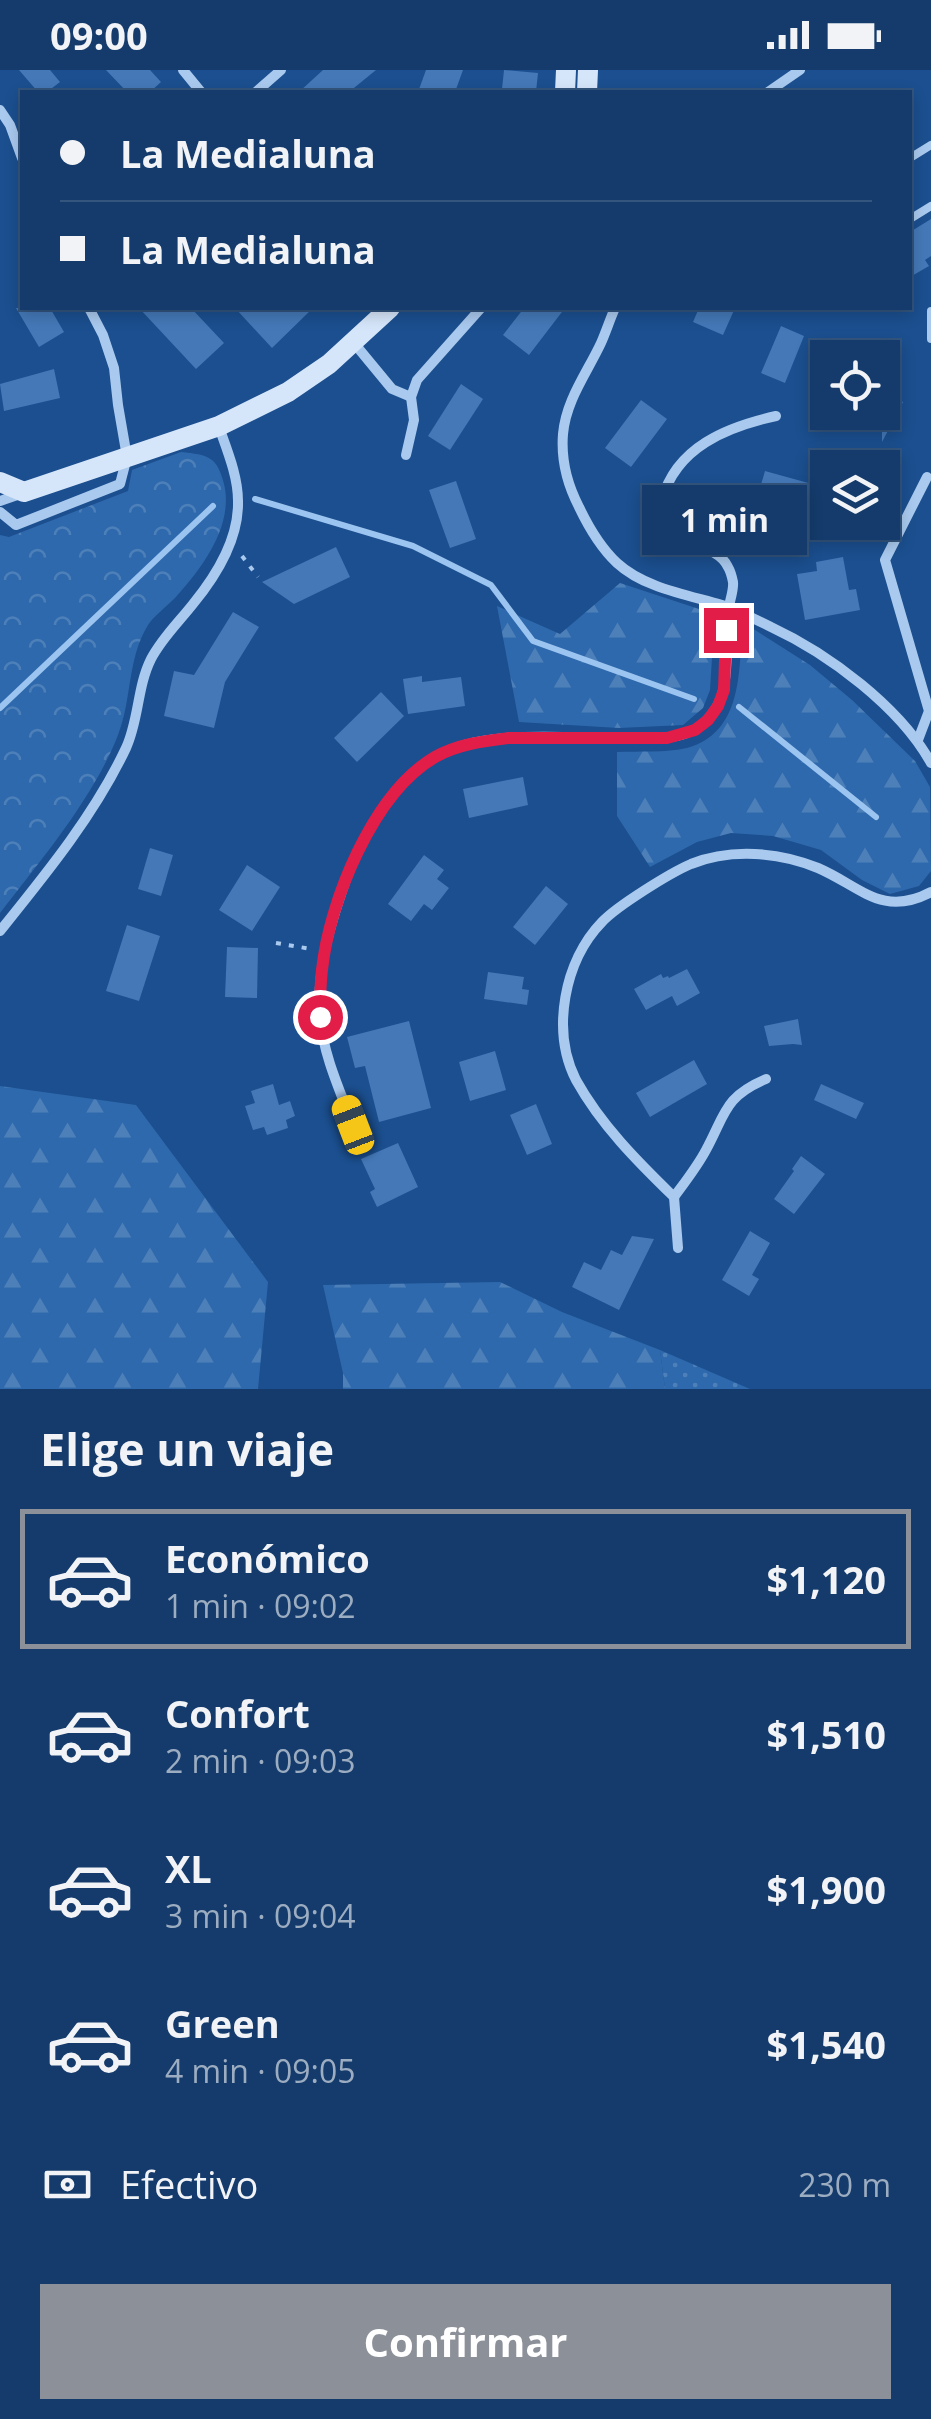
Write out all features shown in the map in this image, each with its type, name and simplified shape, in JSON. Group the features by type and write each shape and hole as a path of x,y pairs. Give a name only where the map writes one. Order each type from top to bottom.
{"street":[{"path":"183,70 199,90"},
{"path":"258,90 281,70"},
{"path":"771,90 800,70"},
{"path":"0,110 20,152"},
{"path":"0,512 16,524 120,484 128,457 114,368 89,310"},
{"path":"0,501 219,426 288,392 354,343 388,310"},
{"path":"406,455 414,420 411,396 417,380 479,310"},
{"path":"613,310 572,398 563,431 563,462 593,536 619,565 648,582 728,607 776,629 840,668 898,716 931,763"},
{"path":"354,343 392,389 411,396"},
{"path":"353,1125 328,1056 320,1017 322,969 335,909 353,862 384,806 410,775 456,747 509,738 667,738 695,730 708,720 724,690 733,582 728,565 717,554 670,534 661,522 659,510 666,482 685,458 713,436 776,416"},
{"path":"0,931 102,793 128,744 143,676 153,655 167,632 220,569 238,502 219,426"},
{"path":"918,740 929,711 885,560 928,477"},
{"path":"0,482 24,492"},
{"path":"674,1197 622,1146 576,1080 568,1058 564,1006 570,978 586,942 603,920 656,883 692,864 737,853 802,862 870,898 902,902 931,892"},
{"path":"678,1248 674,1197 705,1152 734,1096 766,1078"}],"lane":[{"path":"931,311 931,339"}],"path":[{"path":"230,541 258,577"},
{"path":"276,943 325,952"}],"green space":[{"path":"181,452 205,456 218,468 226,500 220,531 195,573 151,621 141,638 118,735 95,782 0,913 0,535 9,537 128,491 132,470"},
{"path":"620,583 699,609 709,629 712,657 710,690 703,708 683,725 619,728 519,722 497,606 560,634"},
{"path":"752,628 810,665 915,761 930,787 931,871 919,886 890,894 862,880 821,850 773,836 731,833 697,842 650,867 617,816 617,752 687,748 718,730 734,700 742,631"},
{"path":"0,1086 136,1105 268,1282 258,1389 0,1389"},
{"path":"500,1282 562,1312 660,1350 665,1389 343,1389 343,1373 323,1285"},
{"path":"660,1350 750,1389 665,1389"}],"building":[{"path":"19,70 50,70 60,82 50,90 36,90"},
{"path":"106,70 150,70 161,82 152,90 125,90"},
{"path":"323,70 376,70 351,90 301,90"},
{"path":"426,70 463,70 456,90 419,90"},
{"path":"504,70 538,73 536,90 502,89"},
{"path":"931,219 931,256 925,260 929,266 912,276 912,231"},
{"path":"16,308 51,310 64,332 39,347"},
{"path":"141,310 193,310 224,343 196,369"},
{"path":"237,310 311,310 272,348"},
{"path":"522,310 563,310 529,355 503,335"},
{"path":"698,310 734,310 723,335 693,322"},
{"path":"781,326 804,336 785,383 761,373"},
{"path":"54,369 60,398 4,411 0,384"},
{"path":"461,384 483,399 450,450 428,436"},
{"path":"641,400 667,419 631,467 605,448"},
{"path":"765,471 810,483 804,511 757,498"},
{"path":"456,481 476,539 450,548 429,490"},
{"path":"336,547 350,577 294,604 262,582"},
{"path":"843,557 849,590 856,589 860,610 805,620 797,574 817,571 816,562"},
{"path":"233,612 259,627 225,682 214,728 164,716 174,671 194,675"},
{"path":"422,676 422,682 461,677 465,706 408,714 403,679"},
{"path":"381,692 404,716 357,762 334,738"},
{"path":"523,777 528,805 469,818 463,789"},
{"path":"150,848 173,855 161,896 138,889"},
{"path":"424,855 444,870 437,879 449,888 432,910 424,904 411,921 388,904"},
{"path":"247,865 280,887 252,931 219,910"},
{"path":"546,886 568,904 535,945 513,927"},
{"path":"127,925 160,936 139,1001 106,991"},
{"path":"227,947 258,948 257,998 225,997"},
{"path":"687,969 700,993 677,1006 672,996 646,1010 634,989 661,974 669,978"},
{"path":"488,972 524,977 522,989 529,990 527,1005 484,999"},
{"path":"798,1019 802,1045 769,1046 764,1026"},
{"path":"409,1021 431,1108 379,1122 365,1066 355,1068 347,1037"},
{"path":"495,1051 506,1090 470,1101 459,1062"},
{"path":"694,1060 707,1084 650,1117 636,1093"},
{"path":"273,1084 279,1105 290,1101 295,1116 286,1120 288,1128 267,1135 264,1127 253,1130 245,1106 255,1103 251,1091"},
{"path":"821,1084 864,1103 856,1119 814,1100"},
{"path":"536,1104 552,1144 527,1155 510,1115"},
{"path":"398,1143 418,1187 377,1207 370,1192 375,1189 361,1159"},
{"path":"801,1156 825,1174 794,1214 774,1199"},
{"path":"750,1231 770,1243 752,1275 759,1279 749,1296 722,1280"},
{"path":"632,1236 654,1239 619,1310 572,1287 584,1262 601,1270 611,1250 622,1255"}],"waterway":[{"path":"255,499 413,546 491,585 533,641 694,699"},
{"path":"0,708 213,506"},
{"path":"739,707 876,817"}],"route":[{"path":"320,1017 322,969 335,909 353,862 384,806 410,775 456,747 484,741 667,738 695,730 708,720 724,690 726,630"}]}
